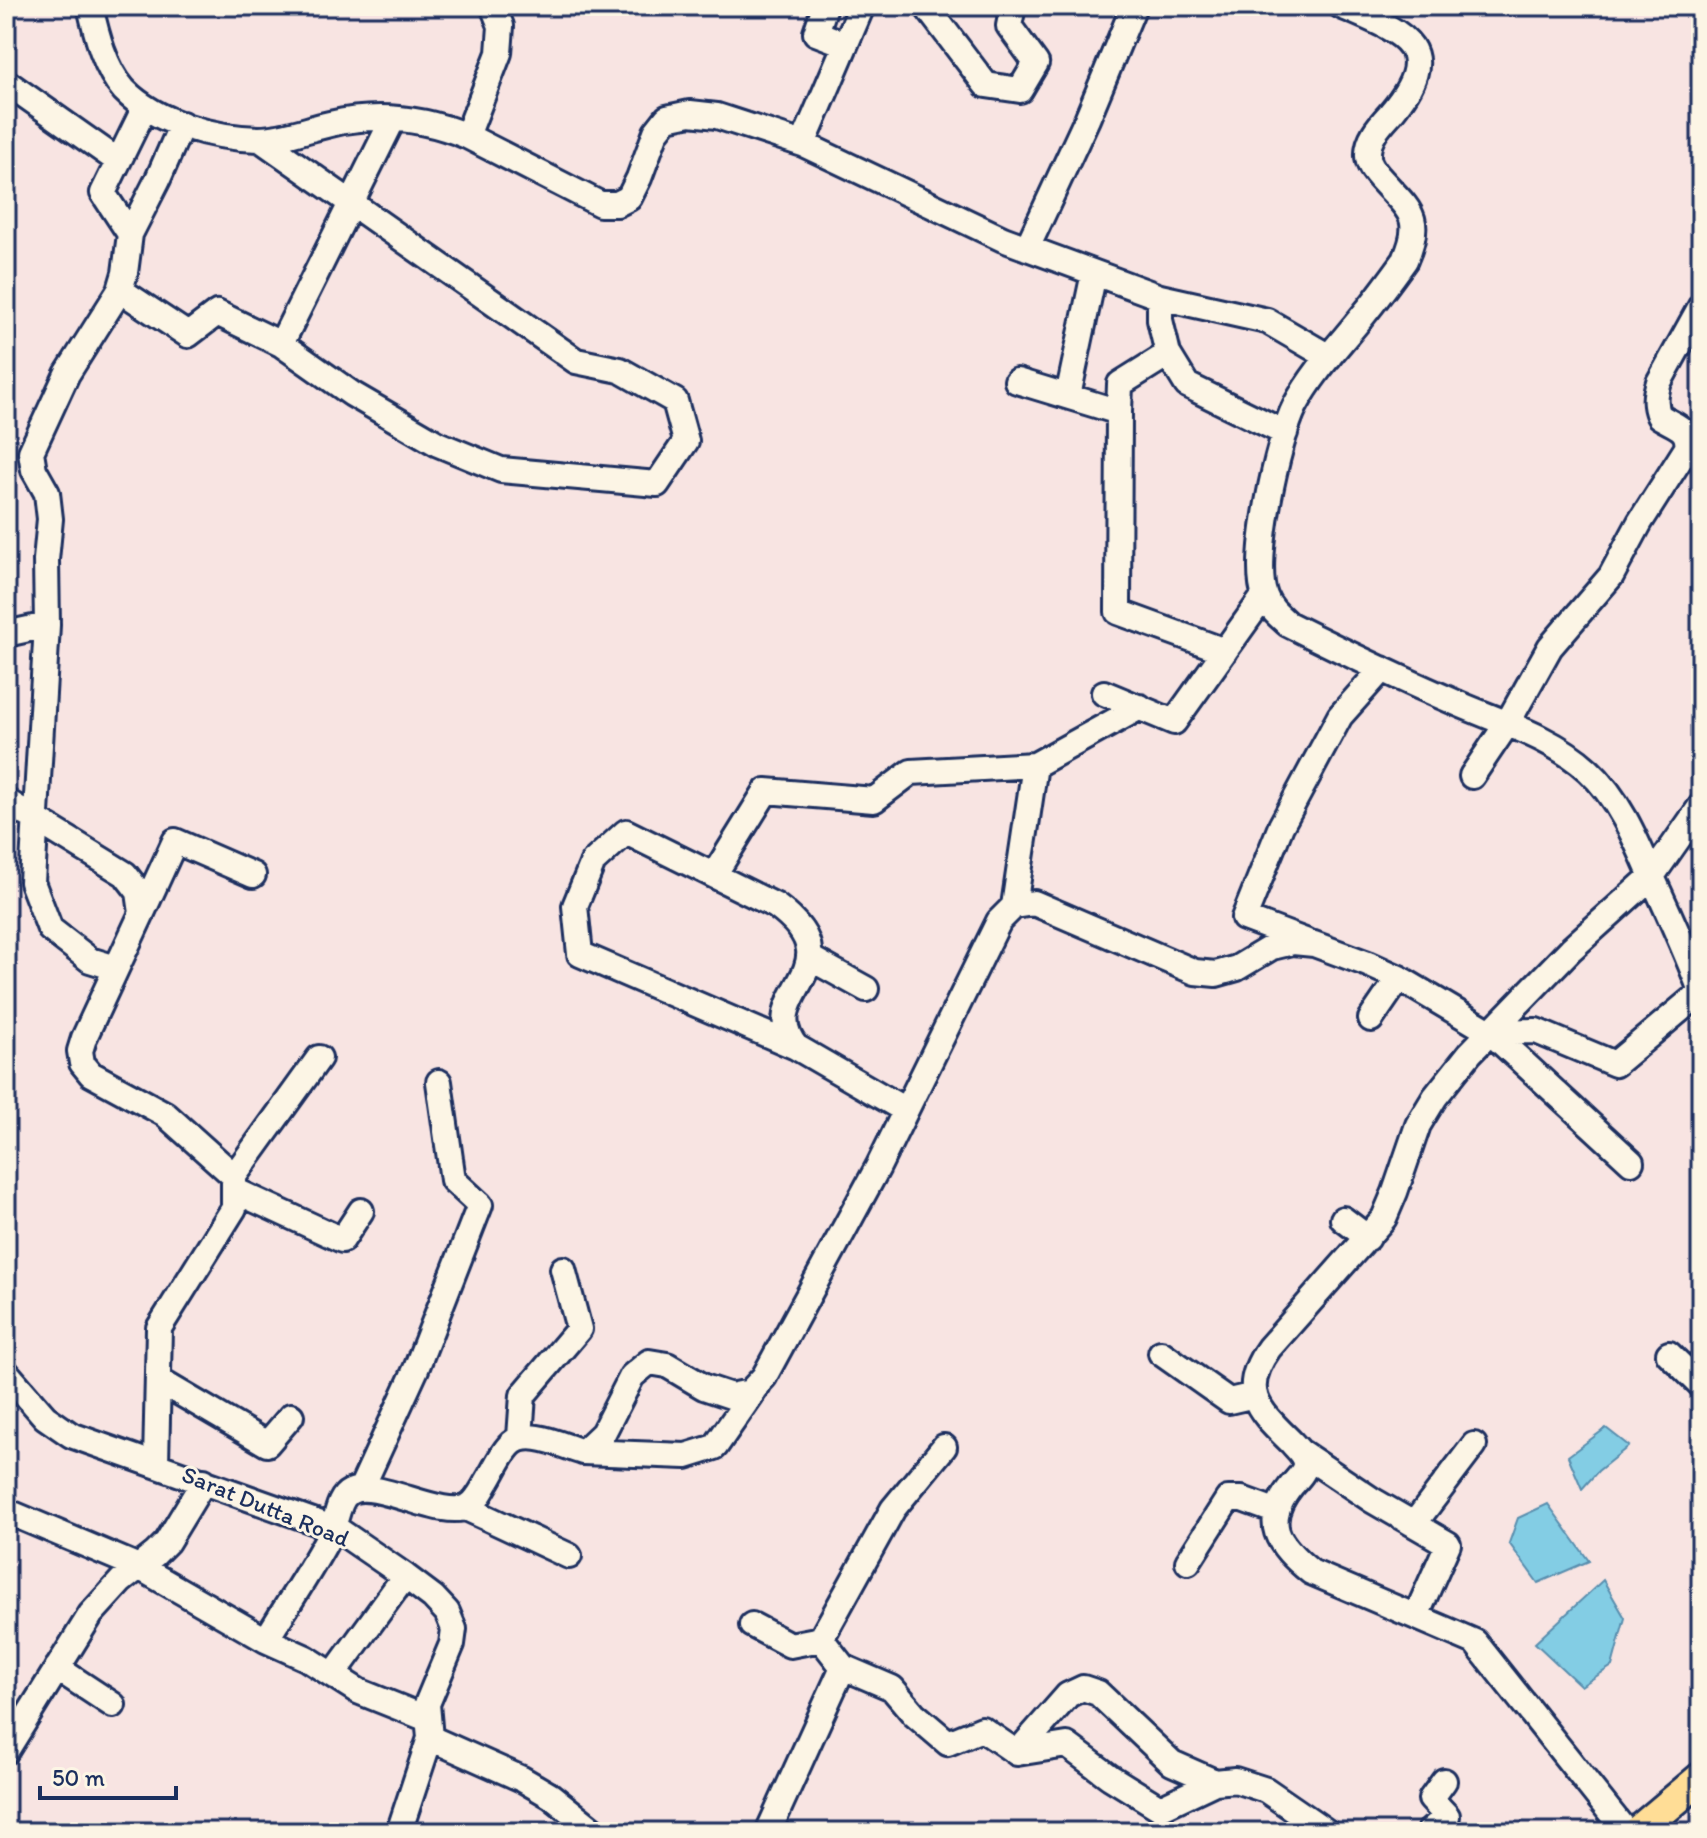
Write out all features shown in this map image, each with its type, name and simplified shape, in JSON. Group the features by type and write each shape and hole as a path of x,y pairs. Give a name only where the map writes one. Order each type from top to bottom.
{"main road":[{"path":"1637,1832 1701,1778"}],"street":[{"path":"90,6 95,30 123,89 145,107 182,124 222,135 260,139 369,117 446,127 600,204 617,204 629,198 656,132 667,118 690,113 717,116 803,144 1003,239 1094,273 1160,297 1267,321 1329,357"},
{"path":"467,136 499,53 501,26 493,6"},
{"path":"825,6 816,33 845,44"},
{"path":"803,144 862,6"},
{"path":"926,6 986,85 1020,90 1036,63 1009,26 1013,6"},
{"path":"1027,248 1087,119 1134,6"},
{"path":"1341,6 1398,31 1414,50 1416,63 1408,92 1372,136 1367,159 1372,169 1405,204 1416,227 1414,241 1405,260 1329,357 1296,405 1285,433 1265,524 1261,579 1264,596 1288,624 1564,750 1591,772 1635,837 1680,936 1701,992 1615,1064 1536,1031 1490,1032"},
{"path":"6,82 118,161"},
{"path":"130,234 103,193 145,107"},
{"path":"281,344 393,119"},
{"path":"116,968 90,960 50,929 32,882 50,519 47,493 34,470 31,452 67,374 120,290 130,234 182,124"},
{"path":"120,290 188,335 217,313 281,344 352,394 438,444 501,470 657,484 686,441 675,401 620,370 576,361 260,139"},
{"path":"1068,396 1094,273"},
{"path":"1160,297 1160,320 1168,354 1187,385 1285,433"},
{"path":"1472,776 1507,724 1550,647 1611,576 1640,522 1687,448 1686,432 1659,416 1655,395 1659,382 1701,306"},
{"path":"1168,354 1120,384 1118,612 1225,651"},
{"path":"1017,381 1119,412"},
{"path":"1104,693 1174,722 1264,596"},
{"path":"6,634 47,625"},
{"path":"1382,669 1340,716 1281,826 1244,918 1399,978 1490,1032 1631,1162"},
{"path":"714,875 766,791 874,800 911,772 1035,765 1140,707"},
{"path":"1014,906 1035,765"},
{"path":"6,801 125,874 139,892 142,913"},
{"path":"1416,1616 1448,1544 1302,1453 1260,1411 1255,1395 1260,1361 1384,1218 1418,1125 1435,1097 1490,1032 1571,949 1652,876 1701,806"},
{"path":"796,1047 785,1034 784,1016 810,958 806,934 796,920 776,906 626,832 593,862 575,906 580,954 796,1047 905,1110"},
{"path":"253,875 175,841 84,1038 80,1051 82,1063 91,1074 165,1114 235,1184 342,1240 361,1211"},
{"path":"266,1640 333,1528 343,1499 350,1491 361,1489 454,1510 466,1508 475,1501 509,1445 520,1437 533,1437 583,1452 686,1456 715,1447 764,1377 878,1167 999,921 1014,906 1034,903 1195,972 1216,974 1237,968 1272,947 1293,942 1314,944"},
{"path":"810,958 866,989"},
{"path":"1371,1019 1399,978"},
{"path":"156,1463 159,1328 234,1208 235,1184 319,1058"},
{"path":"361,1489 416,1369 480,1205 453,1180 439,1082"},
{"path":"1343,1219 1368,1238"},
{"path":"520,1437 523,1395 579,1329 563,1269"},
{"path":"1161,1353 1229,1401 1255,1395"},
{"path":"1669,1354 1701,1385"},
{"path":"583,1452 603,1433 632,1376 649,1362 667,1365 704,1387 731,1396 750,1392 764,1377"},
{"name":"Sarat Dutta Road","path":"6,1372 45,1417 71,1435 333,1528 369,1549 433,1597 447,1612 454,1629 452,1644 427,1704 429,1728 399,1832"},
{"path":"158,1380 267,1444 291,1416"},
{"path":"1414,1524 1474,1445"},
{"path":"821,1639 893,1509 944,1447"},
{"path":"1302,1453 1305,1463 1302,1472 1275,1511 1274,1527 1294,1558 1311,1572 1475,1642 1626,1832"},
{"path":"6,1751 105,1596 167,1542 204,1481"},
{"path":"1188,1562 1228,1499 1242,1499 1275,1511"},
{"path":"466,1508 569,1556"},
{"path":"6,1511 139,1567 266,1640 306,1658 358,1691 522,1779 551,1796 596,1832"},
{"path":"333,1675 405,1576"},
{"path":"752,1625 790,1645 821,1639"},
{"path":"821,1639 843,1667 892,1688 914,1714 948,1743 982,1729 1017,1753 1067,1745 1160,1808 1215,1782 1235,1780 1266,1790 1327,1832"},
{"path":"773,1830 843,1667"},
{"path":"57,1668 113,1705"},
{"path":"1017,1753 1068,1695 1083,1688 1098,1693 1172,1763 1215,1782"},
{"path":"1429,1832 1447,1816 1431,1799 1444,1781"}],"water":[{"path":"1606,1428 1629,1446 1598,1471 1582,1489 1568,1456"},
{"path":"1548,1504 1589,1561 1538,1583 1509,1543 1518,1518"},
{"path":"1603,1580 1625,1618 1612,1666 1581,1686 1535,1643"}]}
